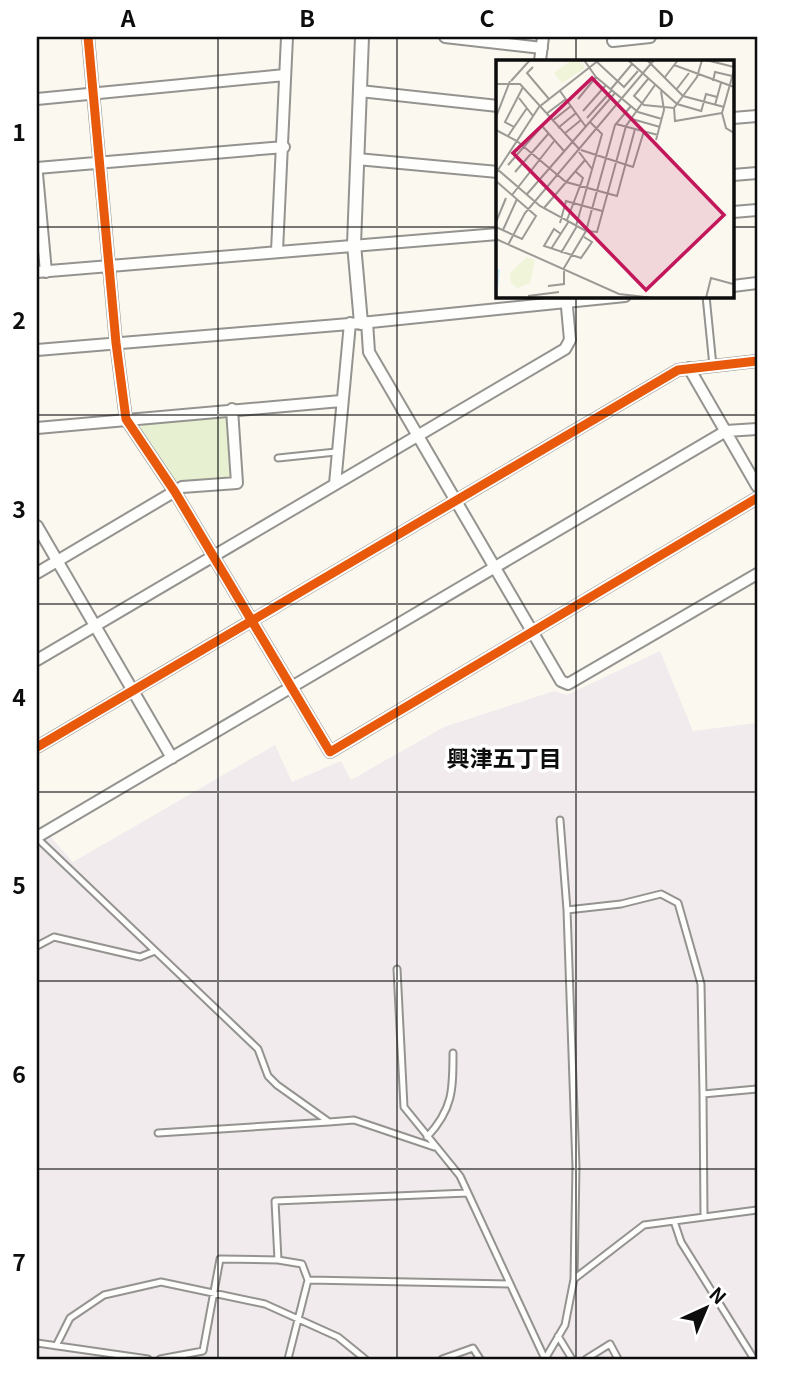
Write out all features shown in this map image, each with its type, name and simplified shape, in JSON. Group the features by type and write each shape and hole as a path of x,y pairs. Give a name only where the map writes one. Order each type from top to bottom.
{"street":[{"path":"88,37 108,265 127,419 175,492 330,752 757,498"},
{"path":"277,251 284,147 287,37"},
{"path":"362,37 354,244 359,323 369,352 561,681 568,684 757,574"},
{"path":"445,37 542,42 540,60"},
{"path":"613,40 650,37"},
{"path":"37,99 285,75"},
{"path":"360,91 496,106"},
{"path":"734,118 757,116"},
{"path":"37,168 284,147"},
{"path":"357,159 496,172"},
{"path":"734,175 757,173"},
{"path":"37,174 41,272 496,234"},
{"path":"734,212 757,210"},
{"path":"734,286 757,283"},
{"path":"37,350 359,323 586,298"},
{"path":"37,660 565,349 570,340 566,299"},
{"path":"335,484 341,401 359,323"},
{"path":"37,747 678,370 757,361"},
{"path":"689,369 757,485"},
{"path":"37,428 341,401"},
{"path":"37,573 182,487 237,483 232,409"},
{"path":"37,837 726,431 757,429"},
{"path":"37,526 172,758"}],"lane":[{"path":"706,298 713,366"},
{"path":"278,458 336,452"},
{"path":"545,1359 565,1325 574,1279 576,1167 567,910 560,820"},
{"path":"37,837 258,1049 268,1076 276,1085 329,1122"},
{"path":"567,910 621,904 661,894 678,903 701,984 704,1217"},
{"path":"37,946 54,937 140,957 155,951"},
{"path":"397,969 404,1107 460,1176 545,1359"},
{"path":"427,1137 439,1123 453,1096 453,1053"},
{"path":"703,1094 757,1089"},
{"path":"158,1133 354,1120 434,1147"},
{"path":"278,1260 275,1201 468,1193"},
{"path":"574,1279 644,1225 757,1210"},
{"path":"674,1221 681,1242 754,1359"},
{"path":"160,1359 203,1351 220,1259 278,1260 302,1264 308,1280 288,1359"},
{"path":"308,1280 510,1284"},
{"path":"56,1346 69,1318 104,1295 161,1282 212,1295 265,1304 338,1337 365,1359"},
{"path":"558,1336 572,1359"},
{"path":"37,1343 148,1359"},
{"path":"586,1359 610,1344 618,1359"},
{"path":"442,1359 473,1348 480,1359"}],"shaded area":[{"path":"660,651 693,731 757,723 757,1359 37,1359 37,840 49,835 73,862 275,745 292,782 341,761 351,780 444,727 554,691 567,695"}],"green space":[{"path":"227,415 232,478 172,481 140,430 143,422"}],"cycle path":[{"path":"88,37 116,343 126,419 175,492 330,752 757,498"},
{"path":"37,747 678,370 757,361"}],"district":[{"name":"興津五丁目","path":"504,757"}]}
